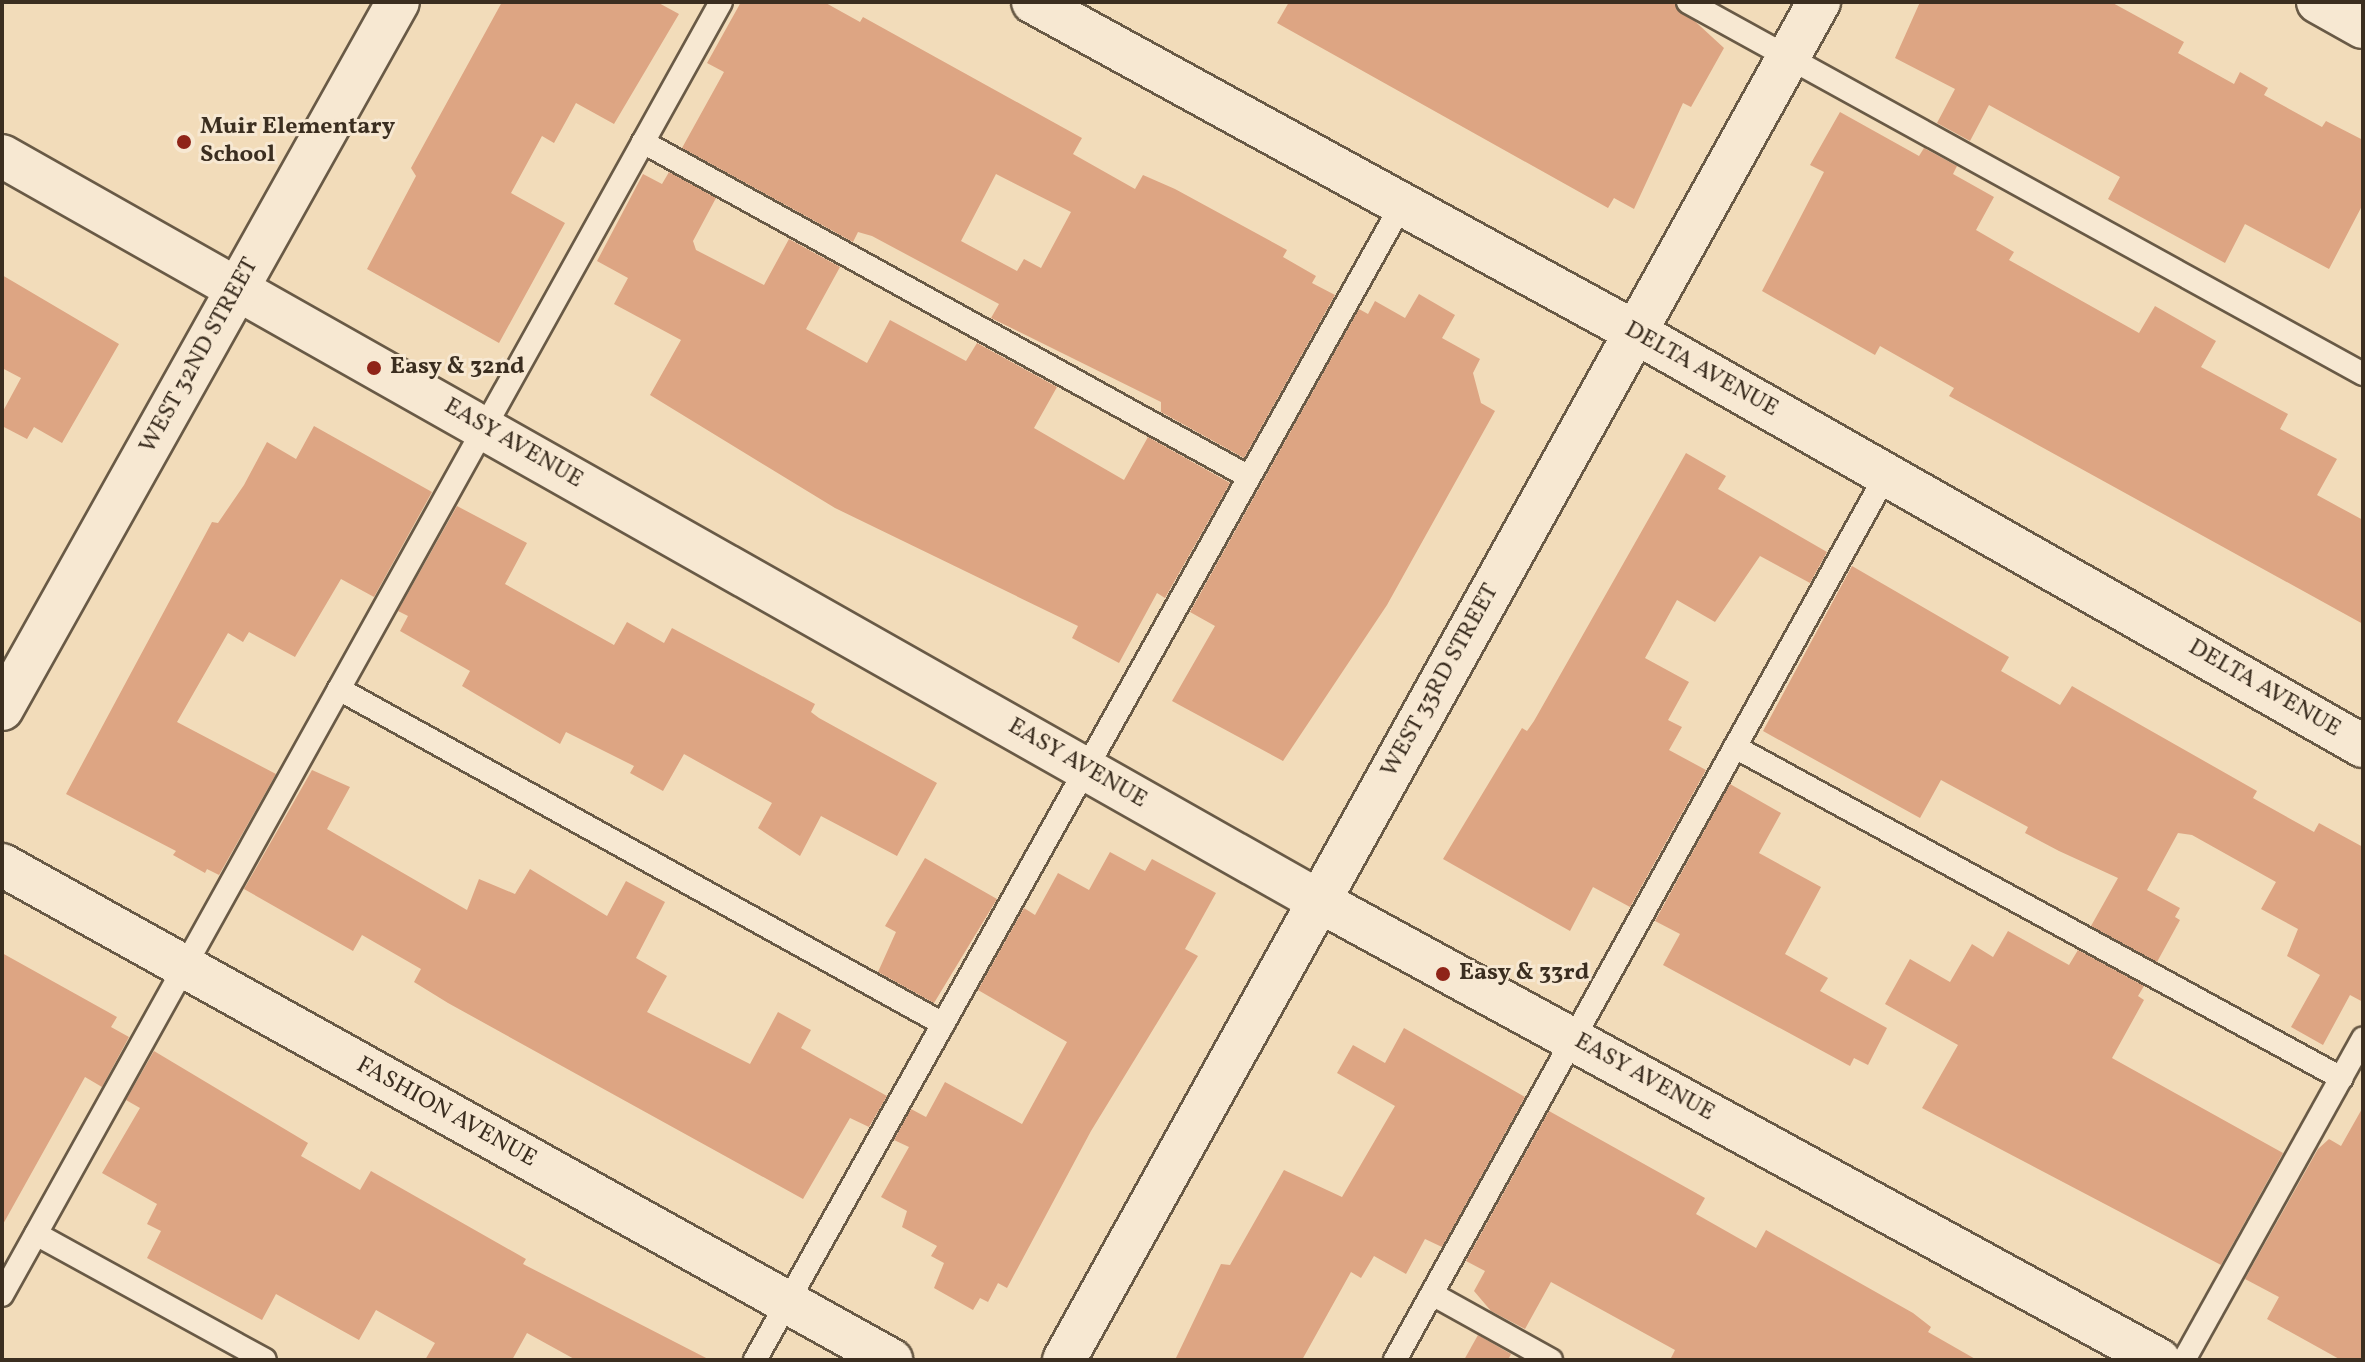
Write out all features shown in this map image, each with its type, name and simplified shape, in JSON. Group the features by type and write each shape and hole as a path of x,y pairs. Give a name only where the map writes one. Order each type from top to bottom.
{"street":[{"name":"WEST 32ND STREET","path":"2,709 398,2"},
{"name":"DELTA AVENUE","path":"1033,2 1635,332 2363,746"},
{"name":"WEST 33RD STREET","path":"1064,1360 1819,2"},
{"path":"2318,2 2363,27"},
{"name":"EASY AVENUE","path":"2,156 1319,901 2159,1360"},
{"name":"FASHION AVENUE","path":"2,865 891,1360"}],"lane":[{"path":"2,1295 721,2"},
{"path":"1688,2 2363,374"},
{"path":"643,142 1249,477"},
{"path":"755,1360 1402,204"},
{"path":"1395,1360 1886,475"},
{"path":"339,689 943,1024"},
{"path":"1735,747 2341,1078"},
{"path":"2184,1360 2363,1039"},
{"path":"36,1234 265,1360"},
{"path":"1432,1294 1551,1360"}],"building":[{"path":"502,2 657,2 679,14 614,124 576,103 554,143 542,136 511,193 565,223 499,343 367,269 416,176 411,168"},
{"path":"741,2 824,2 860,22 863,17 1082,138 1073,154 1135,189 1143,175 1287,250 1283,257 1316,276 1312,283 1335,295 1244,458 1161,412 1161,402 991,318 999,304 872,236 858,232 853,242 682,148 724,72 707,63","holes":["996,174 1071,212 1041,268 1024,259 1017,271 961,241"]},
{"path":"1289,2 1674,2 1724,48 1691,107 1683,103 1634,209 1614,198 1608,208 1277,23"},
{"path":"1920,2 2111,2 2184,42 2178,53 2234,84 2240,72 2268,88 2264,95 2322,127 2326,121 2363,140 2363,204 2329,269 2245,224 2225,263 2108,199 2120,177 1989,105 1970,141 1937,123 1955,89 1895,58"},
{"path":"1840,112 1919,156 1924,148 1957,166 1953,174 1994,197 1976,230 2014,252 2009,260 2139,333 2155,306 2216,341 2201,367 2288,414 2280,429 2337,459 2317,495 2363,520 2363,624 1949,396 1954,388 1880,346 1875,355 1762,291 1824,172 1810,165"},
{"path":"669,172 716,198 693,241 696,250 764,285 789,239 840,267 806,329 867,363 890,320 966,361 977,343 1057,387 1034,428 1124,480 1148,437 1230,483 1165,598 1157,593 1119,663 1072,638 1078,626 835,508 650,395 681,340 614,304 628,278 597,261 643,174 662,184"},
{"path":"2,275 119,344 62,443 34,427 27,439 2,426 2,413 21,378 2,368"},
{"path":"1419,294 1455,315 1442,338 1480,359 1473,373 1481,403 1495,411 1387,605 1283,761 1172,701 1215,626 1190,612 1359,309 1368,314 1375,301 1405,318"},
{"path":"314,426 432,492 374,597 341,579 295,657 249,632 243,642 228,633 177,722 276,774 219,875 207,869 205,873 173,855 176,851 66,794 212,522 218,523 244,485 267,442 296,459"},
{"path":"1686,453 1726,476 1718,489 1827,552 1810,583 1760,556 1715,622 1677,600 1645,658 1689,682 1668,720 1682,727 1669,750 1706,770 1630,907 1593,887 1570,931 1443,859 1522,728 1527,731 1534,721"},
{"path":"457,506 527,543 505,584 614,645 627,622 664,643 672,628 815,704 811,712 819,718 937,783 897,856 821,816 800,856 758,828 772,803 684,754 663,791 630,773 634,766 566,732 560,744 462,686 470,671 400,631 408,616 398,611"},
{"path":"1852,566 2009,657 2001,671 2060,705 2072,686 2257,791 2253,798 2314,832 2319,823 2363,847 2363,1002 2350,995 2323,1045 2291,1027 2320,975 2287,956 2298,929 2261,909 2276,882 2192,835 2178,833 2147,890 2180,908 2175,917 2180,920 2157,962 2091,926 2118,878 2025,833 2028,827 1941,780 1920,818 1763,731"},
{"path":"312,770 350,787 327,829 467,910 479,879 515,894 530,869 607,916 626,881 665,902 636,958 667,976 647,1012 750,1064 778,1012 811,1030 801,1048 887,1096 869,1127 850,1118 803,1199 448,1003 414,982 421,969 362,935 353,951 244,889"},
{"path":"1730,784 1781,813 1759,853 1821,887 1785,954 1828,978 1820,991 1887,1028 1868,1065 1854,1058 1850,1066 1663,965 1680,934 1655,921"},
{"path":"1110,852 1145,871 1152,859 1216,893 1185,949 1198,956 1091,1131 1007,1288 998,1283 988,1302 980,1298 973,1310 934,1288 944,1263 931,1256 937,1246 902,1227 907,1211 881,1197 909,1147 894,1140 911,1109 926,1117 945,1082 1022,1124 1067,1042 978,990 1024,908 1035,915 1058,873 1089,890"},
{"path":"925,858 997,899 934,1003 878,972 896,932 885,926"},
{"path":"2008,931 2069,965 2078,950 2144,986 2138,996 2144,1000 2112,1058 2283,1153 2221,1265 1922,1108 1958,1045 1885,1004 1910,959 1950,982 1972,944 1993,957"},
{"path":"2,953 117,1017 111,1027 129,1037 102,1087 85,1077 2,1226"},
{"path":"1404,1028 1525,1097 1442,1247 1425,1239 1406,1274 1374,1256 1361,1278 1351,1272 1302,1360 1175,1360 1221,1264 1230,1265 1284,1170 1342,1197 1395,1106 1337,1073 1353,1045 1385,1063"},
{"path":"154,1051 308,1143 301,1156 360,1190 371,1171 526,1259 523,1264 710,1360 576,1360 527,1333 512,1360 425,1360 435,1343 376,1310 359,1340 276,1294 262,1320 147,1258 161,1231 147,1224 157,1204 102,1173 140,1108 126,1100"},
{"path":"2363,1107 2363,1360 2341,1360 2267,1319 2279,1297 2245,1279 2318,1149 2329,1139 2341,1146"},
{"path":"1549,1111 1705,1198 1696,1214 1756,1248 1766,1230 1913,1313 1931,1327 1928,1332 1977,1360 1670,1360 1675,1350 1551,1282 1525,1329 1491,1311 1474,1291 1485,1271 1466,1261"},
{"path":"1478,1335 1511,1354 1508,1360 1464,1360"}],"place":[{"name":"Muir Elementary School","path":"184,142"},
{"name":"Easy & 32nd","path":"374,368"},
{"name":"Easy & 33rd","path":"1443,974"}]}
